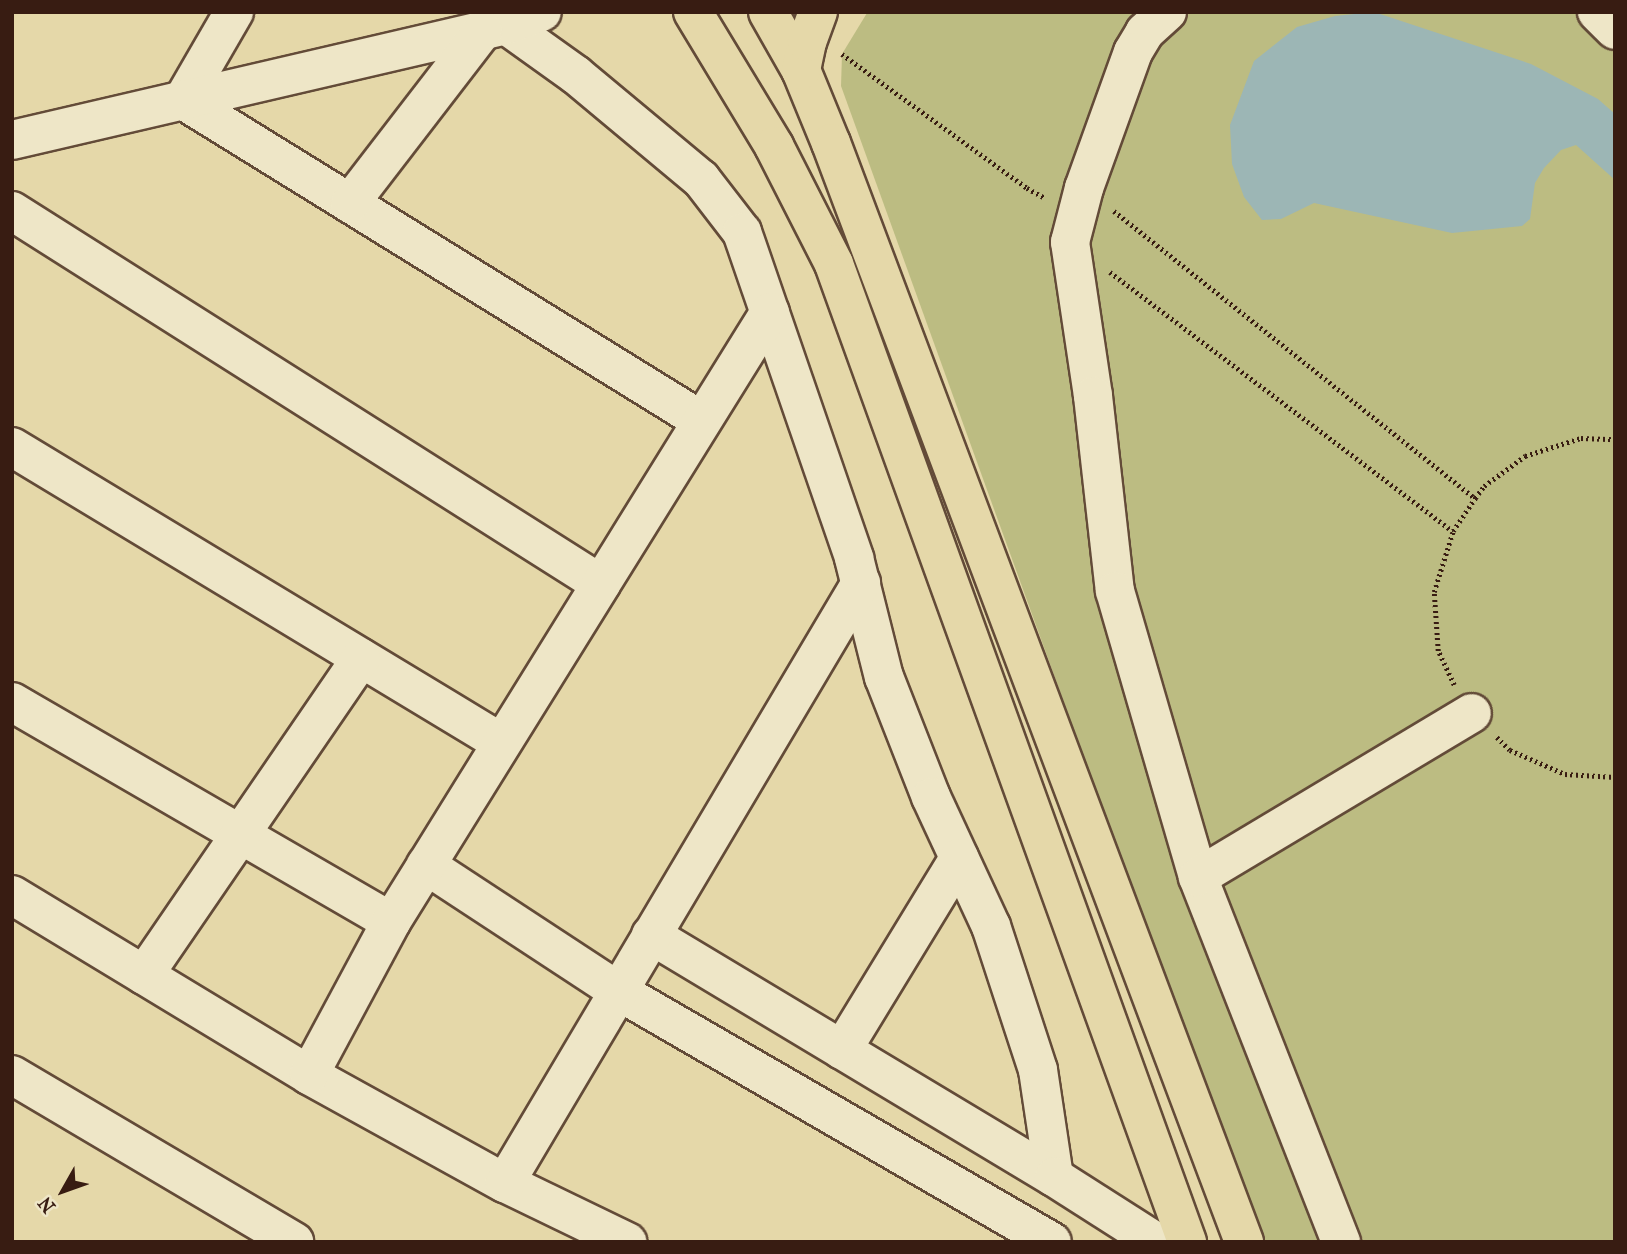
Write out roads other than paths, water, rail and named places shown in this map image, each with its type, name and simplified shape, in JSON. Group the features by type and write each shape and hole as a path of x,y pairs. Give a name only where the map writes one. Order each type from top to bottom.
{"main road":[{"path":"694,12 774,146 834,264 1187,1242"},
{"path":"768,12 801,70 1244,1242"},
{"path":"801,70 807,42 818,12"}],"street":[{"path":"184,100 234,12"},
{"path":"12,140 542,12"},
{"path":"1167,12 1145,32 1133,52 1077,215 1093,396 1115,590 1198,877 1341,1242"},
{"path":"1597,12 1615,30"},
{"path":"350,203 502,23"},
{"path":"502,23 576,75 701,179 742,232 860,583 884,677 959,858 991,926 1038,1070 1054,1177"},
{"path":"184,100 702,421"},
{"path":"12,211 601,584"},
{"path":"309,1075 391,922 770,312"},
{"path":"12,447 502,743"},
{"path":"505,1182 860,583"},
{"path":"144,975 238,833 362,658"},
{"path":"12,702 391,922"},
{"path":"1198,877 1472,713"},
{"path":"842,1050 959,858"},
{"path":"426,865 618,991 1052,1242"},
{"path":"12,895 309,1075 505,1182 627,1242"},
{"path":"651,935 1054,1177 1156,1242"},
{"path":"12,1075 294,1242"}],"water":[{"path":"1374,12 1531,64 1598,99 1615,114 1615,180 1576,145 1561,150 1544,168 1535,183 1530,219 1522,226 1452,233 1314,203 1281,219 1262,220 1244,197 1232,164 1230,125 1254,61 1297,27 1335,16"}]}
